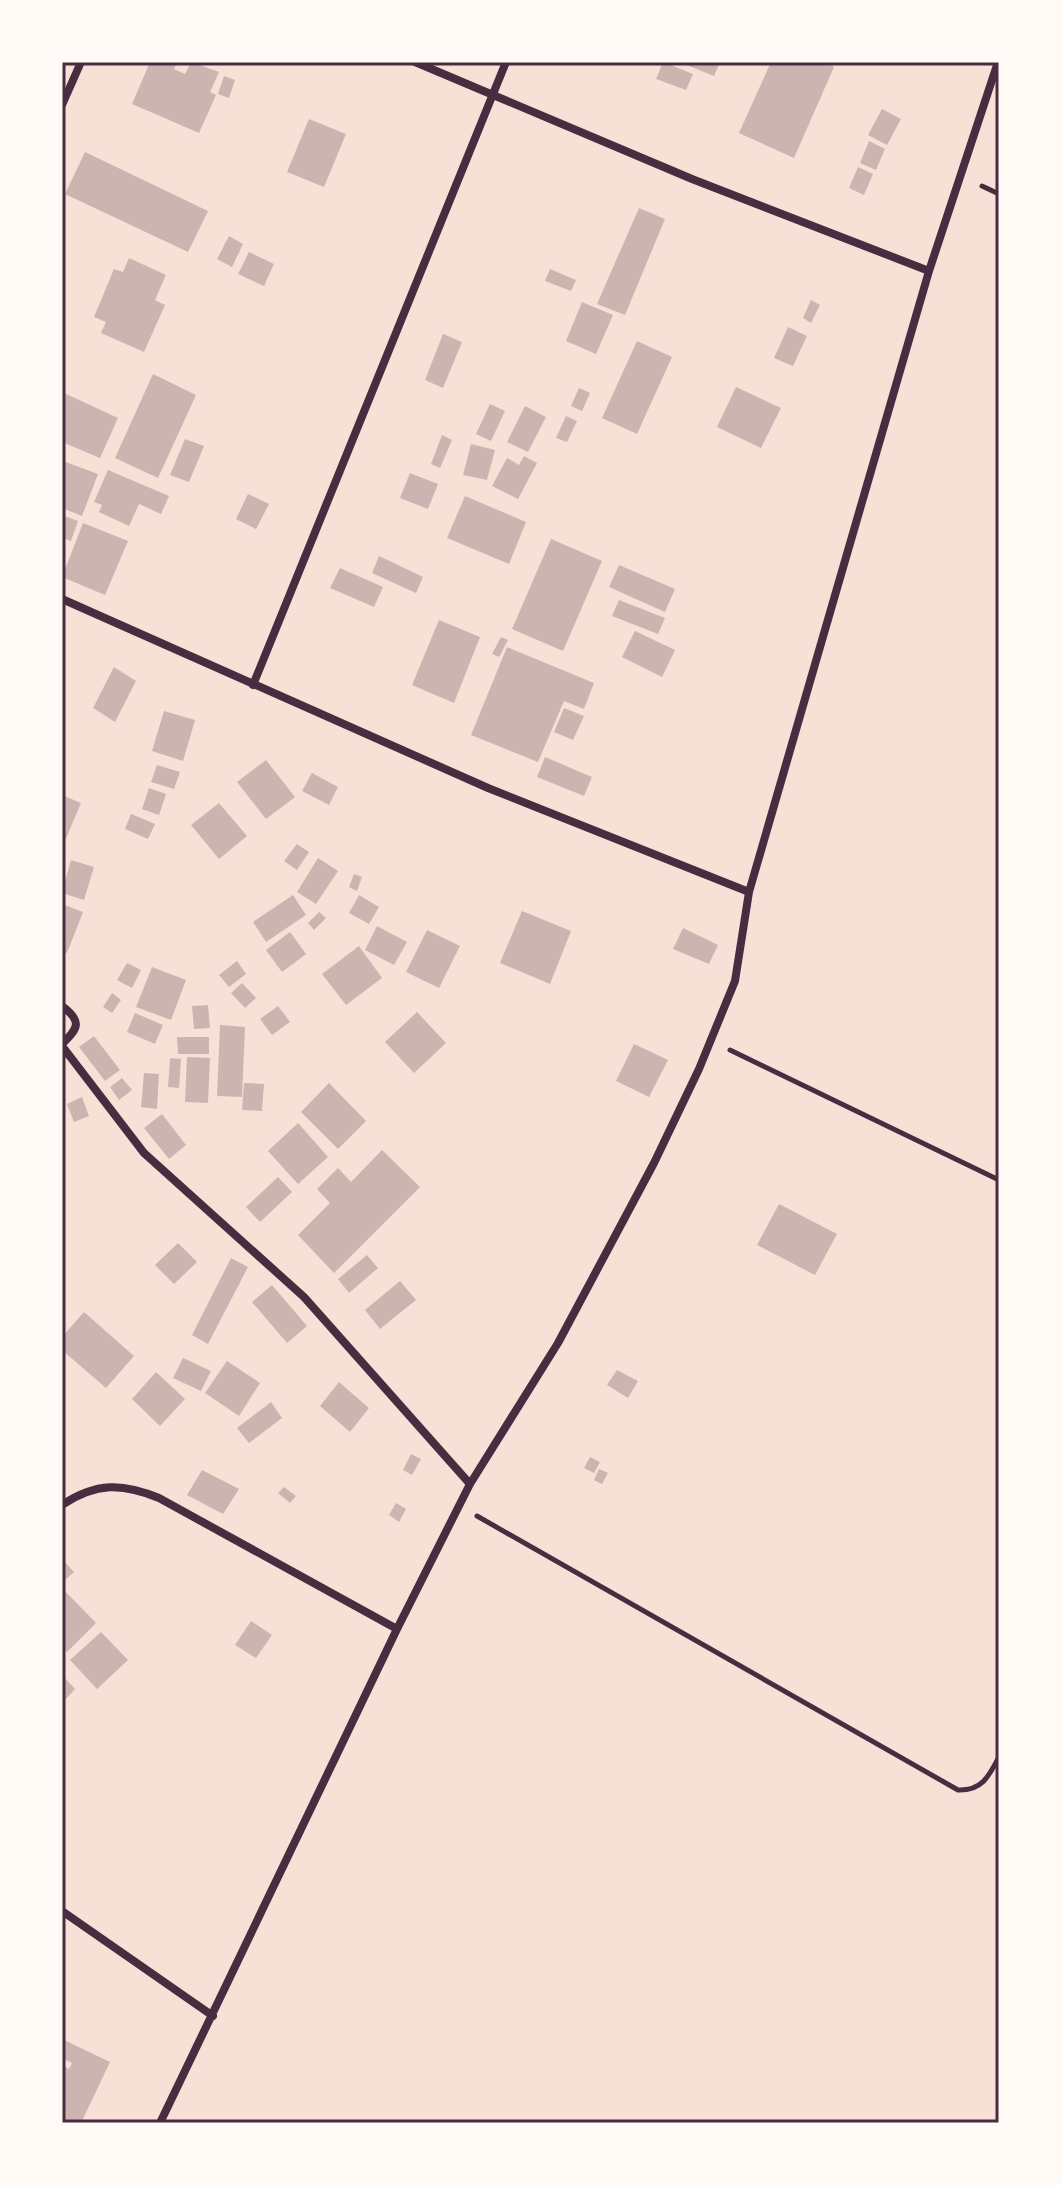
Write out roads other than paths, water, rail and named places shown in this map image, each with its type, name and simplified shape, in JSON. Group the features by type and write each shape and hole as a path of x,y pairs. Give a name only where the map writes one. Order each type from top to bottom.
{"street":[{"path":"62,105 81,62"},
{"path":"415,62 692,179 929,271"},
{"path":"253,685 506,62"},
{"path":"160,2123 470,1484 558,1343 614,1241 711,1041 735,981 749,892 929,271 998,62"},
{"path":"62,599 488,788 749,892"},
{"path":"62,1006 74,1015 76,1021 73,1034 62,1045 144,1153 304,1297 470,1484"},
{"path":"62,1505 104,1487 136,1489 159,1498 397,1629"},
{"path":"62,1911 213,2016"}]}
